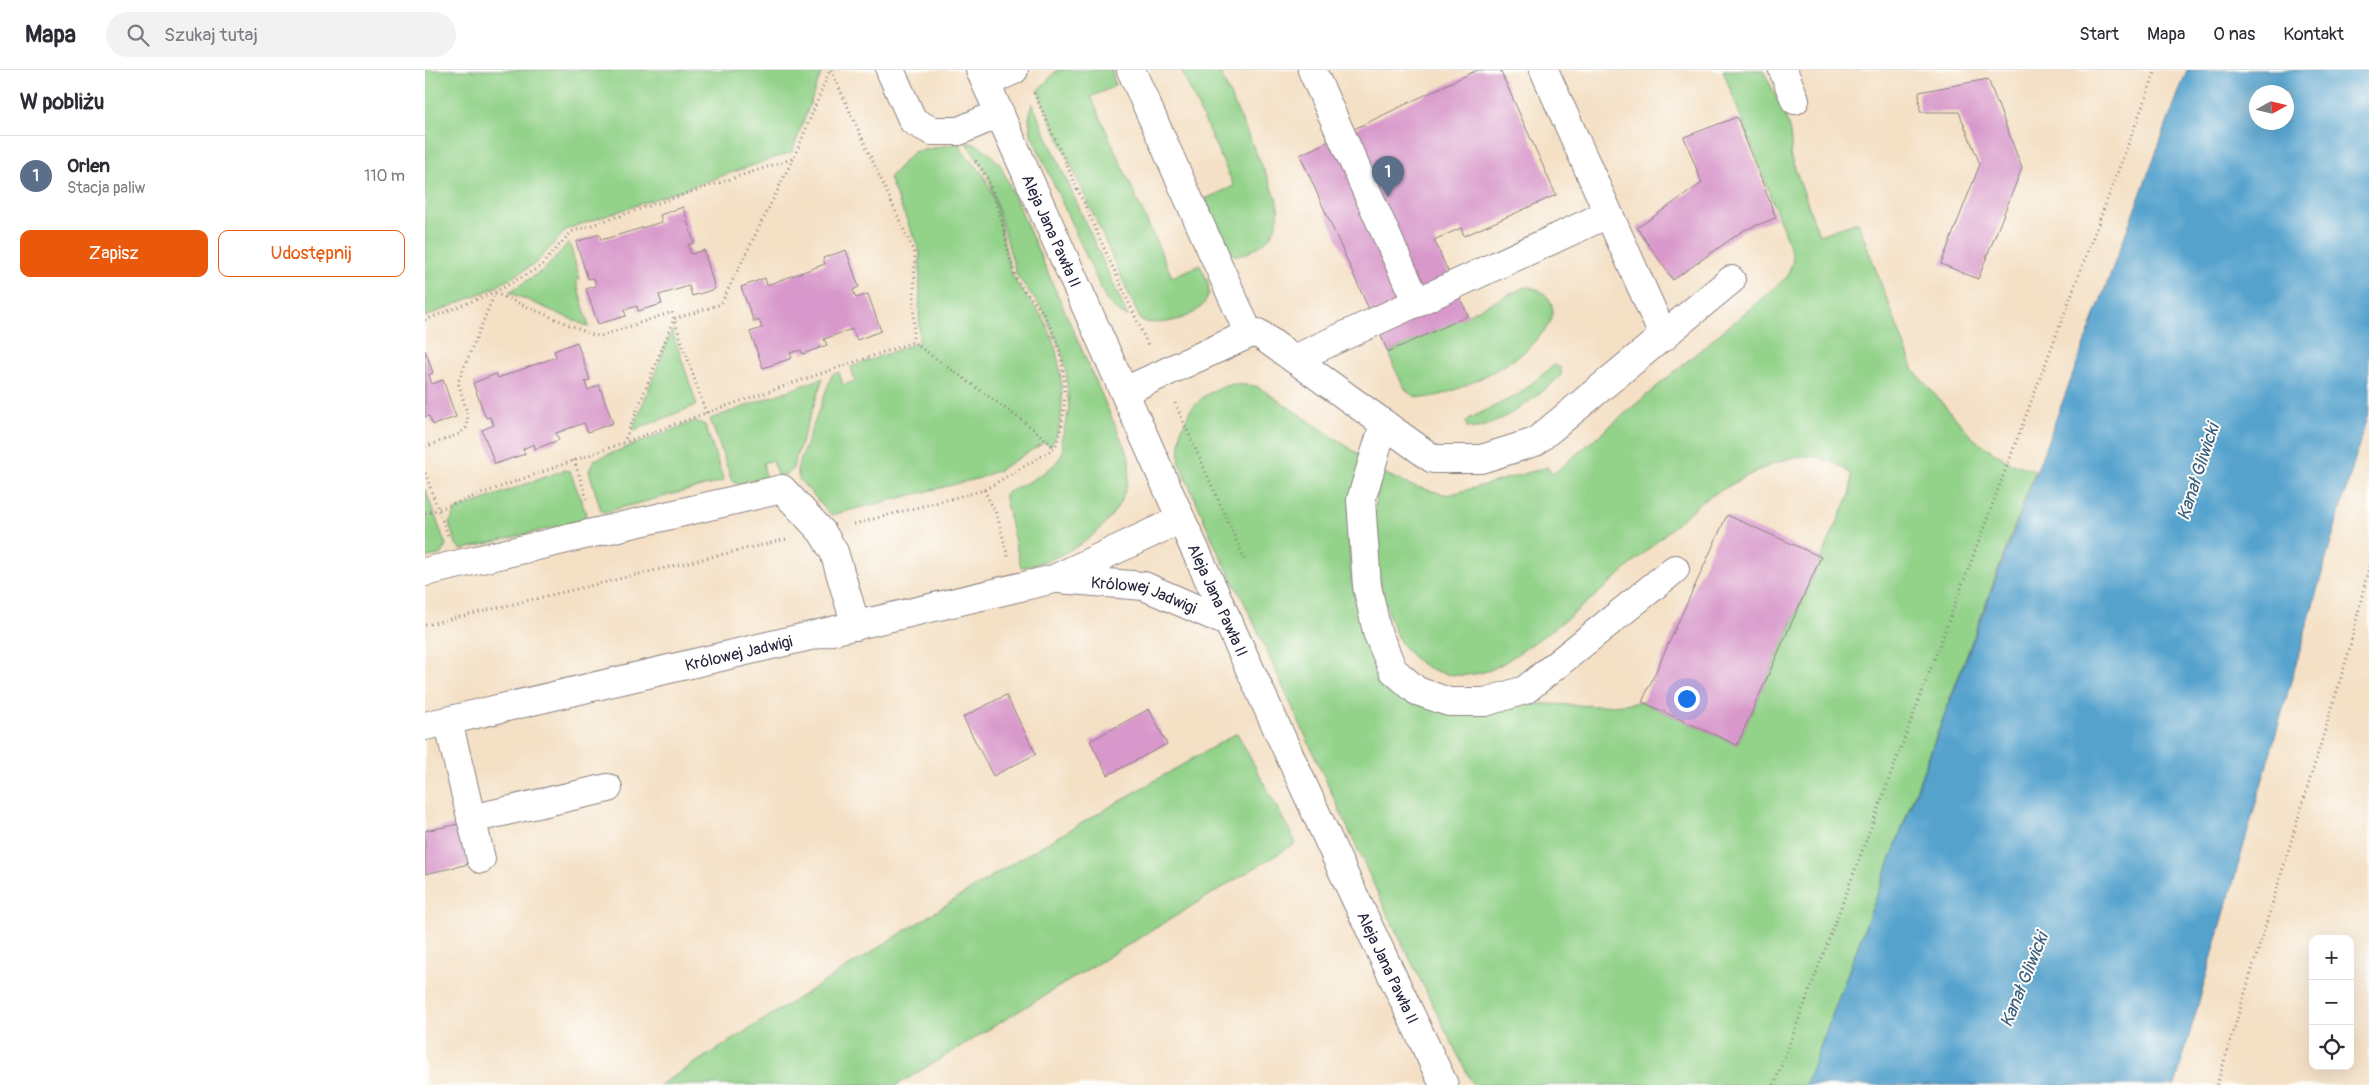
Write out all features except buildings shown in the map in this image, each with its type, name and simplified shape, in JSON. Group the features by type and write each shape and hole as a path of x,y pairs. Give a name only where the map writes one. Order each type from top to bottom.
{"main road":[{"path":"890,70 913,121 932,131 959,131 1000,113"},
{"path":"1131,70 1249,334"},
{"path":"1312,70 1417,303"},
{"path":"1544,70 1664,337"},
{"path":"1783,70 1795,100"},
{"path":"983,76 1023,79"},
{"name":"Aleja Jana Pawła II","path":"983,76 1181,519 1349,885 1444,1085"},
{"path":"1294,359 1608,214"},
{"path":"1125,391 1249,334 1258,333 1433,459 1481,459 1535,442 1731,280"},
{"path":"1384,424 1361,500 1367,586 1377,632 1393,670 1417,692 1449,702 1485,702 1525,690 1675,569"},
{"path":"425,572 782,489 823,532 834,552 856,626"},
{"name":"Królowej Jadwigi","path":"437,724 1053,579 1181,519"},
{"name":"Królowej Jadwigi","path":"1053,579 1144,586 1229,623"},
{"path":"437,724 471,819 481,859"},
{"path":"471,819 608,788"}],"path":[{"path":"674,319 721,304 793,158 830,70"},
{"path":"830,70 915,254 913,342"},
{"path":"1774,1085 2156,70"},
{"path":"1023,79 1161,374 1245,560"},
{"path":"425,625 823,532 984,490 1055,448 1065,412 1059,354 1045,316 1015,275 994,196 984,172 964,146 959,131"},
{"path":"425,320 495,292 540,267 571,232 793,158"},
{"path":"495,292 593,335 601,336 672,312 706,413"},
{"path":"425,446 459,434 466,428 469,416 458,382 495,292"},
{"path":"624,442 674,319"},
{"path":"425,514 706,413 913,342"},
{"path":"913,342 1031,427 1055,448"},
{"path":"574,460 598,532"},
{"path":"425,473 458,564"},
{"path":"2217,1085 2349,652 2369,566"}],"green space":[{"path":"425,70 822,71 792,152 567,229 536,263 496,287 425,317"},
{"path":"1057,70 1112,70 1115,86 1091,97 1172,277 1200,265 1205,276 1209,291 1205,303 1190,315 1159,323 1141,321 1038,91"},
{"path":"1181,70 1219,70 1277,199 1278,216 1274,230 1259,247 1243,255 1235,255 1229,252 1205,199 1234,186"},
{"path":"1723,70 1763,70 1787,122 1791,144 1790,155 1819,235 1858,222 1914,371 1974,439 2009,462 2035,471 1806,1085 1473,1085 1384,907 1245,604 1218,552 1179,462 1181,430 1191,409 1203,397 1218,388 1234,384 1256,386 1363,457 1349,511 1350,564 1353,589 1366,640 1385,676 1523,703 1601,706 1642,702 1737,745 1851,492 1851,474 1841,467 1818,457 1794,457 1766,467 1723,489 1701,502 1619,576 1555,628 1501,665 1474,674 1459,675 1431,669 1418,661 1408,651 1399,639 1392,624 1382,591 1373,542 1374,509 1382,472 1409,485 1448,495 1548,467 1553,474 1787,277 1793,260 1792,253"},
{"path":"1032,103 1128,317 1116,310 1106,300 1031,134 1029,119"},
{"path":"959,143 966,156 984,176 994,199 1011,271 1020,289 1041,315 1054,344 1061,381 1062,400 1061,418 1057,434 1050,447 1045,442 999,470 980,478 831,515 799,479 797,469 832,375 839,372 843,385 855,381 851,367 919,342 920,252 889,178 913,152"},
{"path":"966,143 976,144 1000,164 1129,457 1128,479 1122,499 1111,516 1097,531 1061,555 1021,568 1004,494 1043,473 1060,458 1063,450 1061,441 1069,409 1066,369 1061,350 1043,310 1017,276 988,175"},
{"path":"569,242 580,279 576,280 589,327 509,292 545,269"},
{"path":"1525,287 1539,290 1545,294 1552,305 1553,312 1548,326 1523,353 1469,384 1440,395 1418,397 1407,391 1393,365 1391,351"},
{"path":"672,330 697,405 632,431"},
{"path":"1554,365 1561,368 1561,375 1530,401 1501,419 1487,425 1476,428 1467,427 1466,422 1470,418 1518,395"},
{"path":"823,378 792,470 787,474 777,475 773,460 763,463 766,477 737,484 732,481 710,419"},
{"path":"695,421 705,425 724,481 605,512 601,511 589,471 594,460"},
{"path":"564,470 570,471 586,513 583,520 461,550 456,544 449,524 456,510"},
{"path":"425,489 446,545 442,554 425,558"},
{"path":"1237,733 1296,843 897,1085 660,1085 1016,861"}],"water":[{"name":"Kanał Gliwicki","path":"2187,70 2369,70 2369,410 2175,1085 1806,1085"}],"place":[{"name":"Orlen","path":"1388,197"}]}
